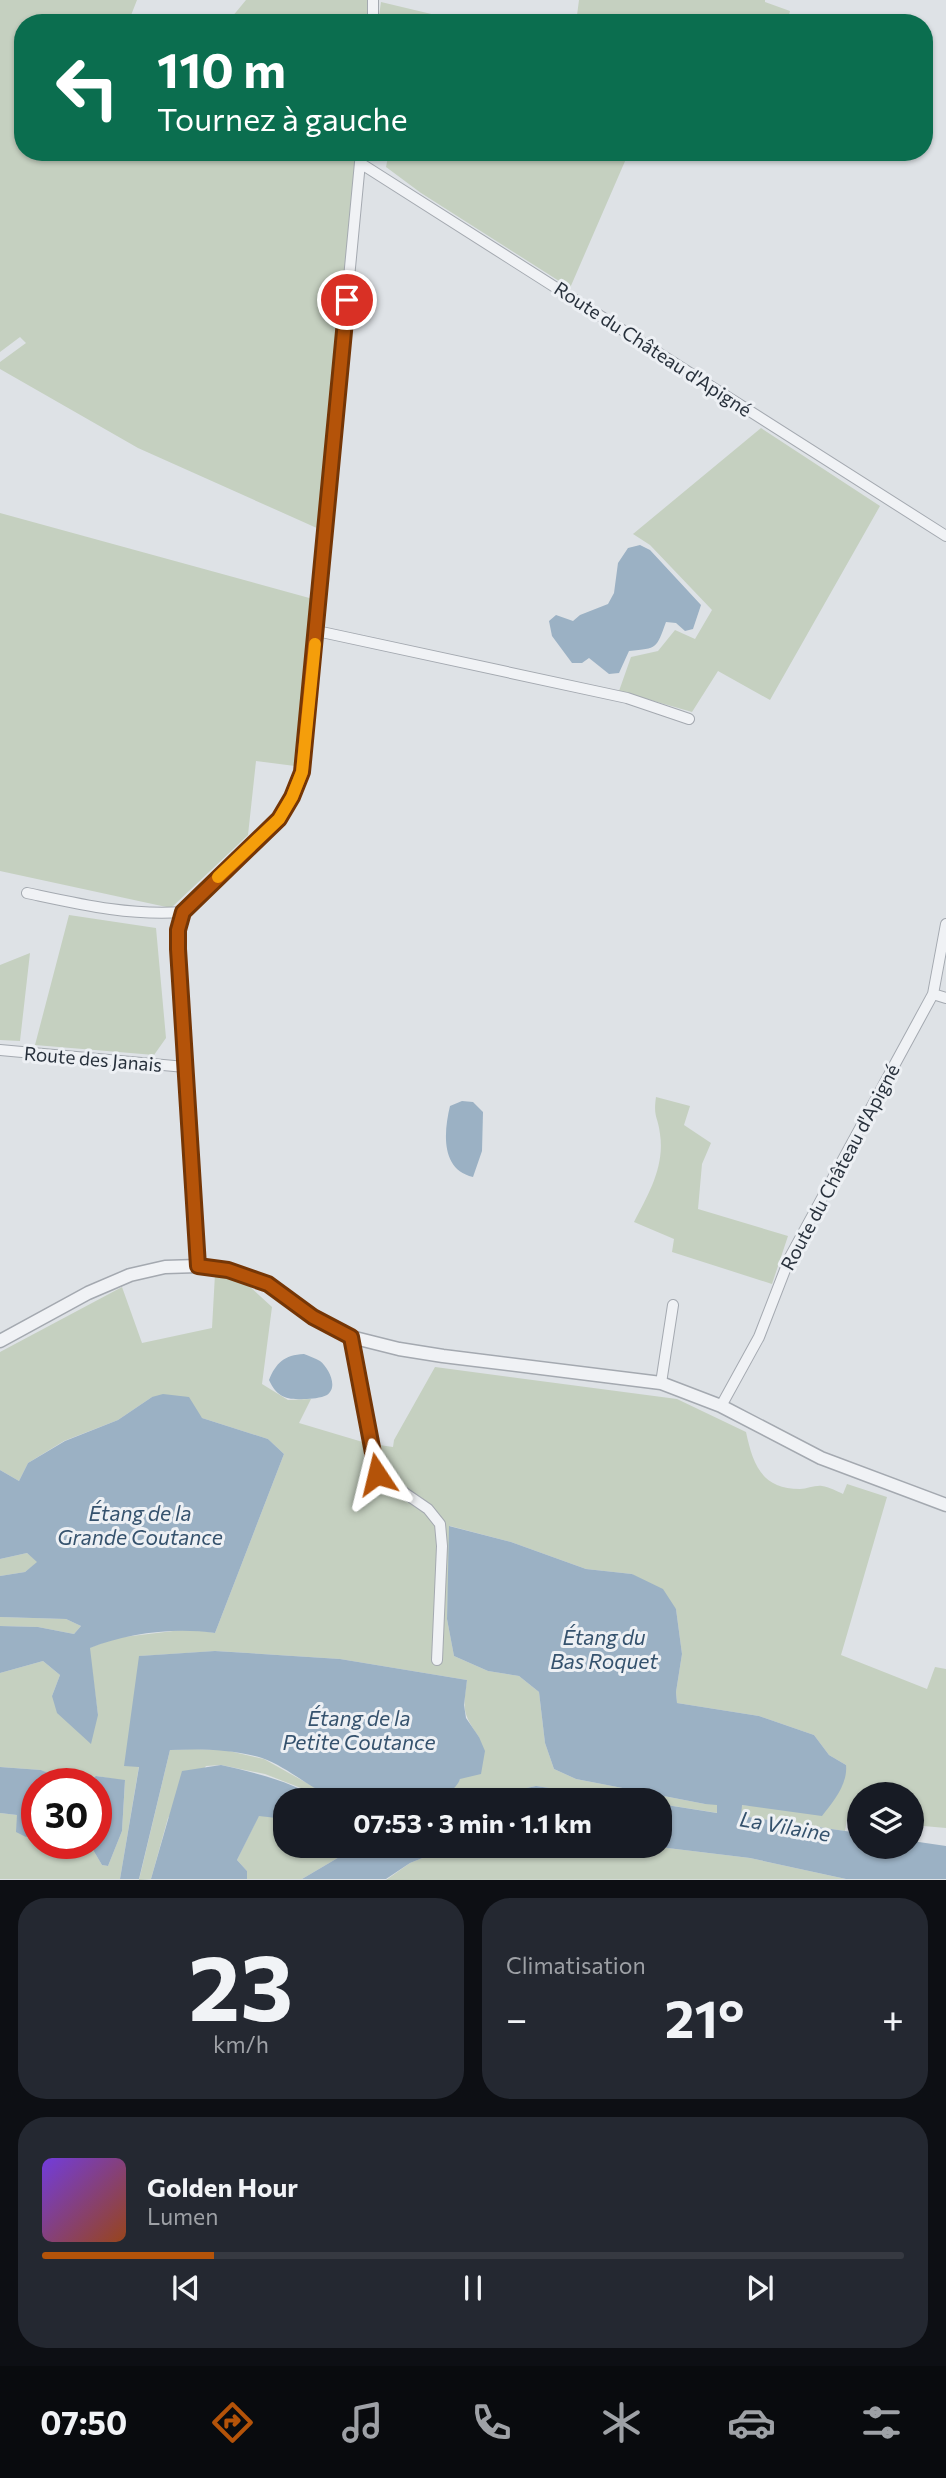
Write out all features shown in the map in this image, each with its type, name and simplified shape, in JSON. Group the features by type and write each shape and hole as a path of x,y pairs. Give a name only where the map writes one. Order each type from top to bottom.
{"street":[{"path":"198,1266 178,930 183,912 279,819 302,772 360,161"},
{"name":"Route du Château d'Apigné","path":"366,161 946,536"},
{"path":"317,631 626,698 689,719"},
{"path":"27,893 121,911 160,914 183,912"},
{"name":"Route du Château d'Apigné","path":"721,1406 759,1336 790,1257 933,994 946,924"},
{"path":"933,994 946,998"},
{"name":"Route des Janais","path":"0,1050 186,1067"},
{"path":"0,1341 88,1293 130,1275 165,1267 198,1266 228,1270 268,1284 313,1317 351,1337 443,1356 662,1383 721,1406 821,1458 946,1505"},
{"path":"662,1383 673,1305"},
{"path":"351,1337 377,1474 428,1509 440,1524 442,1546 437,1660"}],"green space":[{"path":"0,0 137,0 132,14 14,14 14,161 355,161 319,529 138,448 0,369 0,362 26,343 20,337 0,352"},
{"path":"246,0 368,0 368,14 234,14"},
{"path":"579,0 765,0 790,11 789,14 577,14"},
{"path":"381,2 431,14 379,14"},
{"path":"387,161 625,161 570,288 421,193 386,167"},
{"path":"761,428 880,506 770,700 718,671 692,712 619,691 631,657 658,651 675,630 695,639 712,610 650,545 633,534"},
{"path":"0,513 313,599 295,766 256,761 248,835 171,908 0,871"},
{"path":"69,915 156,928 166,1038 154,1055 35,1045"},
{"path":"30,953 20,1041 0,1040 0,965"},
{"path":"656,1097 690,1106 684,1125 711,1143 702,1164 698,1209 788,1236 772,1284 672,1252 674,1239 634,1222 654,1180 660,1158"},
{"path":"215,1274 248,1285 272,1307 262,1384 288,1400 311,1399 299,1423 366,1443 393,1447 394,1440 435,1367 677,1399 746,1432 756,1465 768,1480 777,1485 800,1489 822,1486 843,1494 847,1484 887,1497 841,1655 927,1689 935,1667 946,1669 946,1828 924,1826 924,1782 847,1782 845,1831 741,1816 741,1805 754,1806 846,1765 829,1755 814,1735 759,1716 677,1703 676,1692 682,1654 676,1609 632,1574 586,1569 511,1542 450,1526 447,1619 454,1656 488,1671 519,1676 539,1692 545,1743 554,1769 576,1779 622,1788 454,1788 479,1737 465,1710 467,1680 340,1659 216,1651 140,1656 125,1766 139,1766 120,1879 0,1879 0,1813 17,1815 21,1825 21,1859 98,1859 102,1865 108,1866 122,1831 125,1781 112,1779 112,1768 0,1767 0,1673 43,1661 60,1675 52,1696 98,1715 89,1648 115,1638 190,1629 215,1633 284,1454 268,1439 202,1418 152,1397 118,1420 64,1441 28,1463 19,1481 0,1470 0,1352 122,1287 142,1343 212,1328"},
{"path":"27,1553 38,1562 25,1572 0,1576 0,1559"},
{"path":"0,1617 66,1619 81,1626 74,1634 38,1627 0,1626"},
{"path":"170,1750 225,1750 264,1759 316,1788 301,1788 265,1774 221,1765 206,1766 168,1818 151,1879 139,1880"},
{"path":"672,1798 717,1804 718,1813 672,1806"},
{"path":"259,1815 273,1817 273,1858 338,1858 302,1879 247,1879 247,1871 237,1860"},
{"path":"672,1849 750,1858 846,1879 386,1880 410,1863 422,1858 672,1858"}],"water":[{"path":"640,545 650,550 701,605 693,629 685,631 676,623 666,622 655,646 629,651 619,673 609,674 589,658 582,663 572,663 552,636 549,621 556,615 573,621 580,615 608,604 614,593 618,563 628,548"},
{"path":"462,1101 473,1102 483,1112 482,1151 473,1177 462,1173 455,1166 447,1148 446,1127 450,1106"},
{"path":"304,1354 320,1361 326,1368 332,1382 327,1395 313,1399 292,1399 275,1390 269,1380 286,1358"},
{"name":"Étang de la Grande Coutance","path":"163,1394 189,1397 202,1418 268,1439 284,1454 215,1633 151,1633 119,1638 90,1648 98,1715 91,1744 57,1713 52,1696 60,1675 43,1661 0,1673 0,1626 38,1627 74,1634 81,1626 66,1619 0,1617 0,1576 25,1572 37,1562 27,1553 0,1559 0,1470 19,1481 28,1463 65,1441 118,1420 152,1397"},
{"name":"Étang du Bas Roquet","path":"449,1526 511,1542 586,1569 632,1574 663,1589 676,1609 682,1654 676,1692 677,1703 759,1716 814,1735 829,1755 846,1765 842,1786 822,1816 742,1805 741,1816 847,1831 847,1859 924,1859 924,1843 946,1846 946,1879 846,1879 750,1858 672,1849 672,1806 717,1813 717,1805 672,1798 672,1788 622,1788 576,1779 554,1769 545,1743 539,1692 519,1676 488,1671 454,1656 447,1619"},
{"name":"Étang de la Petite Coutance","path":"215,1651 340,1659 467,1680 464,1705 466,1718 485,1751 481,1774 460,1779 454,1788 316,1788 262,1758 216,1750 170,1750 139,1879 120,1879 139,1767 124,1766 139,1656"},
{"path":"221,1765 299,1788 273,1788 273,1818 259,1816 237,1860 247,1871 247,1879 151,1879 182,1771"},
{"path":"0,1767 21,1769 21,1834 16,1832 17,1815 0,1813"},
{"path":"112,1778 125,1780 122,1831 112,1856"},
{"path":"338,1858 422,1858 386,1879 302,1879"},
{"path":"98,1859 111,1859 108,1866 102,1865"}],"slow traffic":[{"path":"218,877 279,819 292,797 302,772 315,644"}],"route":[{"path":"347,300 302,772 279,819 183,912 178,930 178,949 198,1266 228,1270 268,1284 313,1317 351,1337 377,1474"}],"water label":[{"name":"La Vilaine","path":"785,1827"}]}
